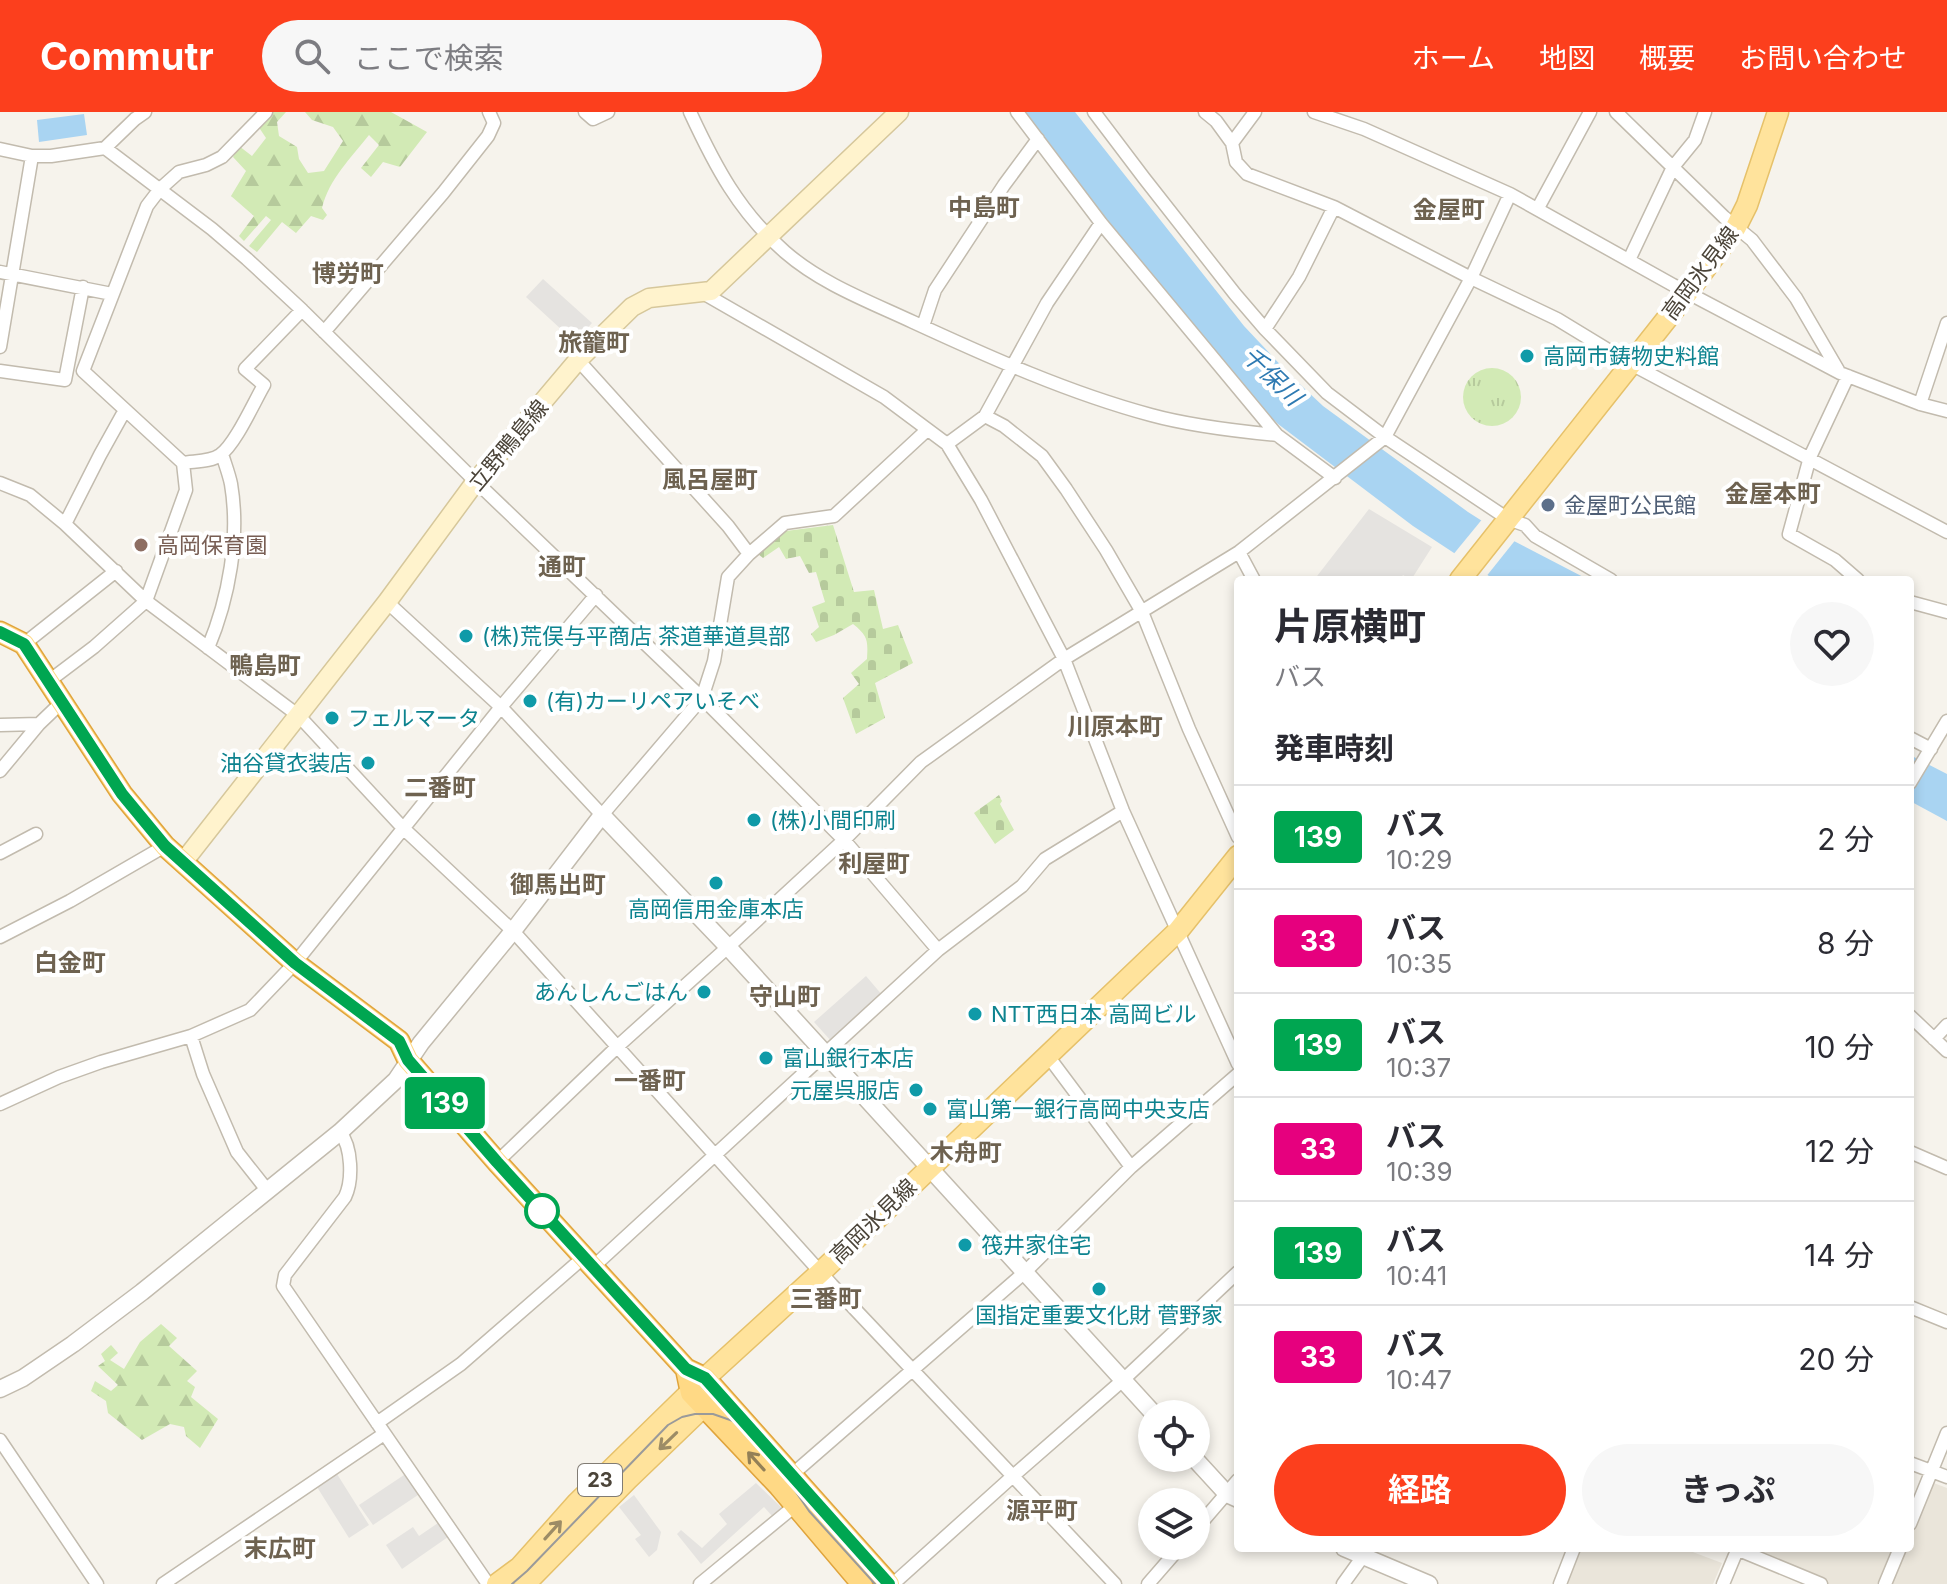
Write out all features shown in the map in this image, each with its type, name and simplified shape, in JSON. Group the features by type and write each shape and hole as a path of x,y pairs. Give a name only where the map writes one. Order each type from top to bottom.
{"highway":[{"path":"0,632 24,644 122,794 165,846 295,963 399,1041 408,1060 686,1369 700,1392 785,1481 891,1584"},
{"path":"785,1481 796,1505 862,1584"}],"main road":[{"path":"703,293 711,291 899,112"},
{"name":"高岡氷見線","path":"1466,576 1736,227 1747,205 1778,112"},
{"name":"立野鴨島線","path":"184,861 387,602 476,481 578,360 632,307 649,298 703,293"},
{"name":"高岡氷見線","path":"700,1392 929,1167 1178,931 1234,861"},
{"name":"23","path":"497,1584 520,1567 577,1503 700,1392"},
{"name":"23","path":"525,1584 628,1479 700,1392"}],"street":[{"path":"49,681 94,647 146,601 186,490 183,463 83,371 112,294 147,206 160,189 179,172 222,157 266,112"},
{"path":"324,332 488,136 494,123 489,112"},
{"path":"585,112 593,119 608,112"},
{"path":"690,112 729,190 768,236 826,282 1086,395 1152,416 1240,432 1277,435"},
{"path":"1017,112 1101,223 1277,435 1337,477"},
{"path":"1094,112 1265,329 1327,393 1383,439 1504,523 1525,525 1535,536 1604,576"},
{"path":"1205,112 1232,143 1236,162 1247,174 1334,207 1557,319 1631,364 1947,532"},
{"path":"1232,143 1255,112"},
{"path":"1314,112 1364,129 1510,194 1844,374 1920,404 1947,411"},
{"path":"1538,208 1590,112"},
{"path":"1616,112 1752,240 1796,298 1844,374"},
{"path":"1629,260 1673,167 1695,140 1705,112"},
{"path":"0,149 32,156 51,156 105,148 138,114"},
{"path":"923,326 935,290 1038,139"},
{"path":"105,148 247,259 302,310 844,840 938,950"},
{"path":"0,347 6,273 32,156"},
{"path":"497,1162 618,1046 844,840 921,762 1064,659 1239,552 1383,439 1471,278 1510,194"},
{"path":"1265,329 1299,277 1334,207"},
{"path":"947,444 985,416 1047,303 1101,223"},
{"path":"6,273 112,294"},
{"path":"0,371 65,380 83,287"},
{"path":"703,293 884,397 947,444 981,500 1064,659 1123,811 1234,1055"},
{"path":"183,463 222,454 264,385 245,369 302,310"},
{"path":"1920,404 1947,323"},
{"path":"578,360 728,526 749,554"},
{"path":"1844,374 1810,457 1789,534 1835,560 1853,576"},
{"path":"65,524 125,410"},
{"path":"985,416 1004,426 1042,456 1106,550 1142,612 1189,729 1234,828"},
{"path":"0,1389 23,1378 73,1344 142,1292 340,1132 396,1080 408,1060 602,815 702,698 714,661 728,577 785,523 834,516 927,430"},
{"path":"208,648 223,608 232,552 234,511 231,481 222,454"},
{"path":"0,483 30,495 146,601 299,716 403,828 513,931 821,1272 1115,1584"},
{"path":"1239,552 1252,576"},
{"path":"24,644 116,571"},
{"path":"0,1104 59,1077 191,1036 250,1010 295,963 501,707 596,595"},
{"path":"387,602 501,707 728,947 1141,1400"},
{"path":"1914,603 1947,612"},
{"path":"0,771 39,724 63,701"},
{"path":"1914,776 1947,721"},
{"path":"0,725 39,724"},
{"path":"1914,741 1929,751"},
{"path":"163,1584 381,1428 589,1262 715,1155 938,950 1022,886 1045,859 1123,811"},
{"path":"0,853 36,834"},
{"path":"0,937 165,846"},
{"path":"1914,1020 1947,1051"},
{"path":"1934,1039 1947,1025"},
{"path":"191,1036 203,1074 237,1152 267,1190"},
{"path":"1048,1056 1131,1167"},
{"path":"785,1481 1025,1272 1131,1167 1234,1077"},
{"path":"340,1132 346,1140 349,1154 349,1189 285,1275 283,1286 488,1584"},
{"path":"1914,1154 1947,1168"},
{"path":"891,1584 1123,1380 1234,1276"},
{"path":"1914,1309 1947,1322"},
{"path":"1914,1514 1947,1433"},
{"path":"0,1440 97,1584"},
{"path":"1914,1464 1947,1477"},
{"path":"1208,1472 1232,1496 1210,1516"},
{"path":"700,1584 796,1505"},
{"path":"1343,1584 1366,1552 1429,1584"},
{"path":"1560,1584 1572,1552"},
{"path":"1723,1584 1735,1552"},
{"path":"1745,1552 1821,1584"},
{"path":"1885,1584 1898,1552"},
{"path":"1148,1584 1169,1560"}],"shaded area":[{"path":"543,279 592,323 575,342 526,297"},
{"path":"1369,509 1432,547 1414,576 1317,576"},
{"path":"866,976 883,996 832,1042 814,1022"},
{"path":"407,1473 421,1493 373,1525 359,1505"},
{"path":"337,1474 369,1525 349,1538 317,1487"},
{"path":"1931,1482 1947,1488 1947,1584 1890,1584 1902,1552 1914,1552 1914,1523"},
{"path":"756,1483 783,1509 773,1517 764,1507 701,1564 677,1534 681,1530 702,1548 727,1524 719,1514"},
{"path":"634,1495 661,1532 657,1550 649,1557 635,1539 641,1535 619,1507"},
{"path":"438,1523 448,1537 402,1569 386,1545 413,1527 419,1536"},
{"path":"1576,1552 1693,1552 1722,1563 1713,1584 1563,1584"},
{"path":"1752,1552 1890,1552 1877,1584 1826,1584"}],"green space":[{"path":"271,112 286,112 277,122 279,136 297,147 299,159 308,173 324,171 343,141 333,127 312,120 305,112 391,112 427,132 400,167 383,162 371,177 361,168 379,145 369,135 341,169 325,197 322,208 327,215 323,220 311,216 296,233 282,222 257,252 249,246 271,220 266,216 244,241 239,236 254,216 231,196 246,171 233,157 239,146 252,156 266,138 258,126"},
{"path":"1492,368 1512,377 1521,397 1512,417 1492,426 1472,417 1463,397 1472,377"},
{"path":"833,525 854,592 874,590 883,629 898,625 913,663 875,683 885,718 856,734 843,698 859,684 851,673 867,659 864,635 853,624 816,642 811,634 819,627 812,607 825,602 816,572 809,573 800,556 786,559 779,547 763,558 758,554 786,531"},
{"path":"999,795 1000,804 1014,830 995,844 974,813"},
{"path":"161,1324 177,1338 169,1346 197,1371 187,1381 195,1387 191,1397 218,1419 200,1448 186,1436 184,1427 170,1424 142,1440 108,1413 106,1401 91,1391 95,1381 111,1391 118,1385 98,1366 105,1361 101,1354 111,1345 118,1353 110,1360 124,1369 140,1342"}],"water":[{"name":"千保川","path":"1023,112 1075,112 1244,326 1323,406 1468,512 1512,540 1581,576 1489,576 1413,526 1278,424 1254,401 1053,155"},
{"path":"84,114 87,135 39,142 37,120"},
{"path":"1914,757 1947,774 1947,821 1914,803"}],"pier":[{"path":"1484,517 1517,538 1487,576 1452,556"}],"tram line":[{"path":"512,1584 668,1425 695,1414 713,1414 733,1421 787,1479 809,1511 875,1584"}],"bus line":[{"name":"139","path":"0,632 24,644 122,794 165,846 295,963 399,1041 408,1060 497,1162 686,1369 705,1378 889,1584"}],"place":[{"name":"高岡市鋳物史料館","path":"1527,356"},
{"name":"金屋町公民館","path":"1548,505"},
{"name":"高岡保育園","path":"141,545"},
{"name":"(株)荒俣与平商店 茶道華道具部","path":"466,636"},
{"name":"(有)カーリペアいそべ","path":"530,701"},
{"name":"フェルマータ","path":"332,718"},
{"name":"油谷貸衣装店","path":"368,763"},
{"name":"(株)小間印刷","path":"754,820"},
{"name":"高岡信用金庫本店","path":"716,883"},
{"name":"あんしんごはん","path":"704,992"},
{"name":"NTT西日本 高岡ビル","path":"975,1014"},
{"name":"富山銀行本店","path":"766,1058"},
{"name":"元屋呉服店","path":"916,1090"},
{"name":"富山第一銀行高岡中央支店","path":"930,1109"},
{"name":"筏井家住宅","path":"965,1245"},
{"name":"国指定重要文化財 菅野家","path":"1099,1289"}],"district":[{"name":"中島町","path":"984,207"},
{"name":"金屋町","path":"1449,209"},
{"name":"博労町","path":"348,273"},
{"name":"旅籠町","path":"594,342"},
{"name":"風呂屋町","path":"710,479"},
{"name":"金屋本町","path":"1773,493"},
{"name":"通町","path":"562,566"},
{"name":"鴨島町","path":"265,665"},
{"name":"川原本町","path":"1115,726"},
{"name":"二番町","path":"440,787"},
{"name":"利屋町","path":"874,863"},
{"name":"御馬出町","path":"558,884"},
{"name":"白金町","path":"70,962"},
{"name":"守山町","path":"785,996"},
{"name":"一番町","path":"650,1080"},
{"name":"木舟町","path":"966,1152"},
{"name":"三番町","path":"826,1298"},
{"name":"源平町","path":"1042,1510"},
{"name":"末広町","path":"280,1548"}]}
